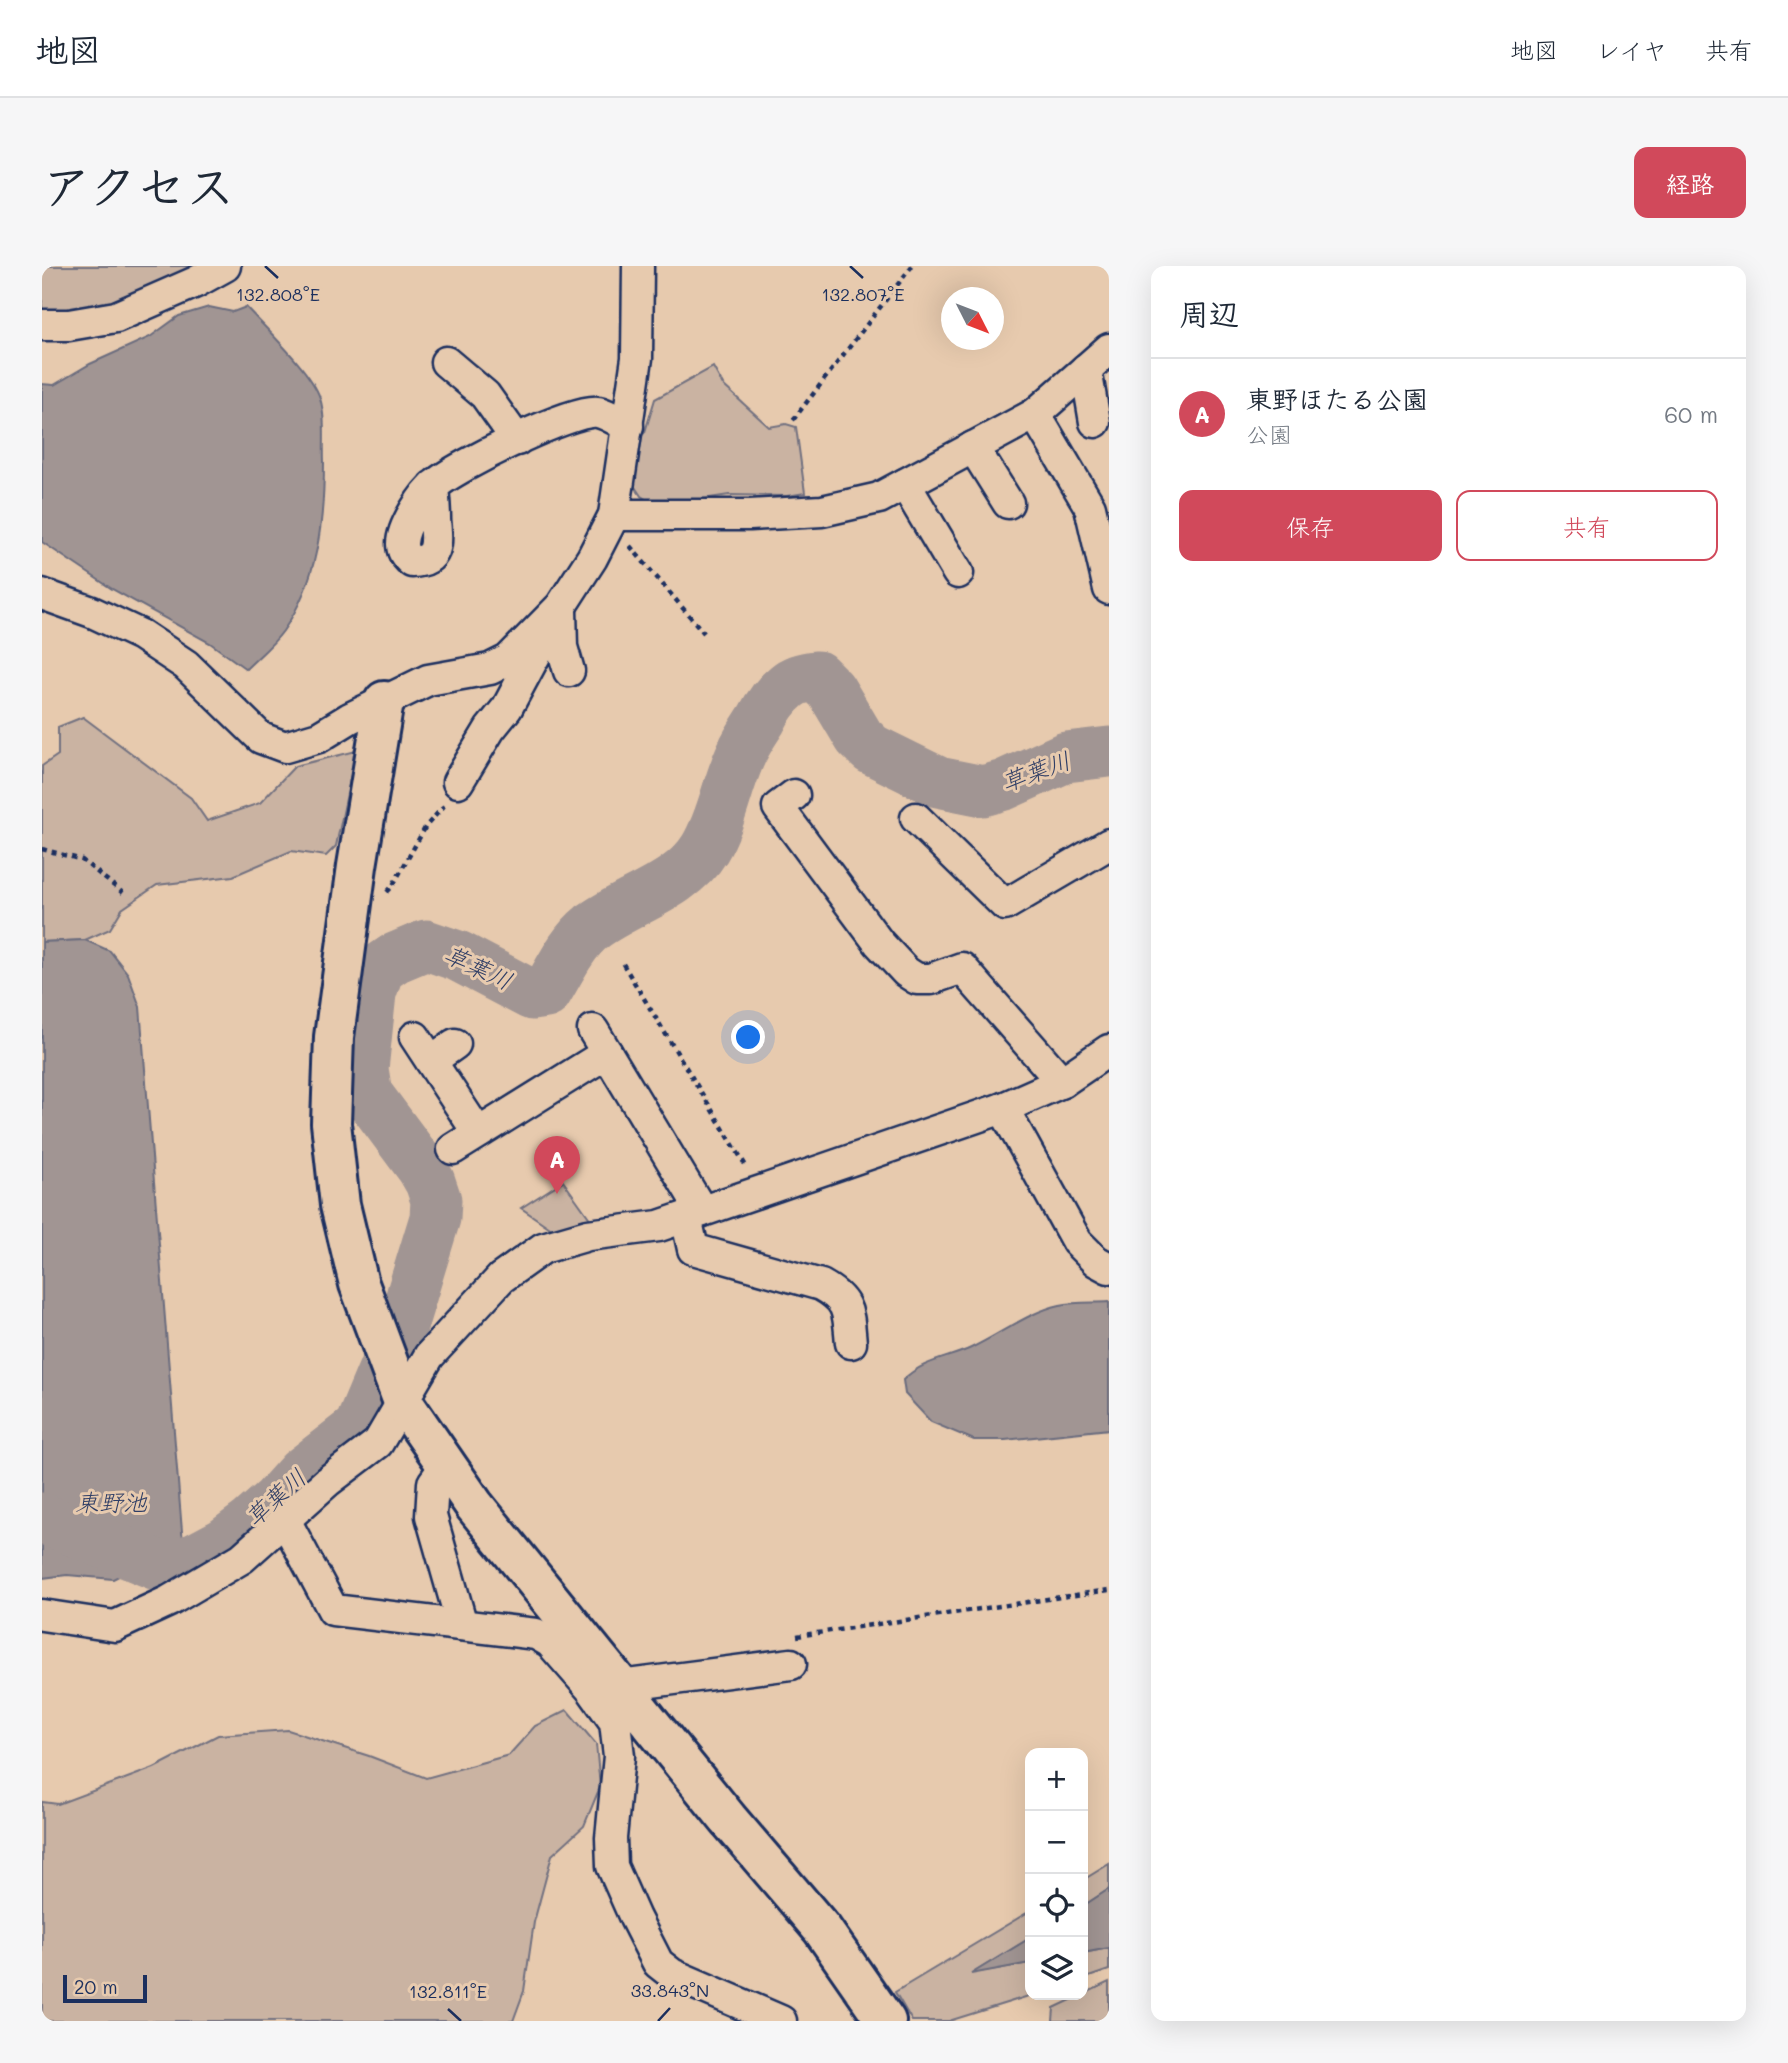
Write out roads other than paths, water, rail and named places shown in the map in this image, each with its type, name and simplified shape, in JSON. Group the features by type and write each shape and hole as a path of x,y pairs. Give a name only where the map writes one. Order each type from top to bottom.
{"street":[{"path":"42,325 69,325 116,317 196,282 225,266"},
{"path":"458,782 506,708 614,515 637,358 638,266"},
{"path":"614,515 750,515 822,511 879,498 1035,414 1109,349"},
{"path":"446,362 485,395 517,440"},
{"path":"1086,369 1095,422"},
{"path":"433,486 456,469 563,419 598,412 628,426"},
{"path":"1035,414 1090,507 1109,589"},
{"path":"973,447 1008,503"},
{"path":"905,484 958,573"},
{"path":"42,594 92,611 141,635 186,665 261,738 285,747 319,737 428,680 490,668 508,660 561,606"},
{"path":"561,606 562,647 569,671"},
{"path":"384,701 357,866 334,1037 331,1123 340,1205 359,1284 403,1402 474,1505 728,1819 822,1929 886,2021"},
{"path":"794,795 778,807 843,915 879,943 917,979 931,979 962,968 1062,1082"},
{"path":"916,818 1005,905 1109,844"},
{"path":"453,1149 600,1042 694,1214 693,1249 821,1285 836,1294 848,1310 851,1343"},
{"path":"433,1047 478,1133"},
{"path":"42,1615 115,1626 169,1601 242,1558 328,1481 378,1443 429,1356 501,1278 543,1248 588,1235 659,1226 1003,1108 1062,1082 1109,1050"},
{"path":"1003,1108 1077,1242 1096,1261 1109,1268"},
{"path":"446,1465 433,1483 431,1516 462,1625"},
{"path":"285,1520 333,1610 536,1634 550,1642 592,1690 615,1722 619,1756 611,1838 612,1866 658,1963 672,1974 781,2021"},
{"path":"620,1686 793,1650"}],"water":[{"path":"209,307 233,312 246,307 308,376 320,398 323,414 323,506 311,571 295,612 283,631 246,669 210,643 112,589 42,542 42,384 54,385 90,364 150,337 179,316"},
{"name":"東野池","path":"85,940 110,951 128,974 140,1007 183,1544 113,1579 67,1575 42,1578 42,942"},
{"path":"1109,1302 1109,1429 1005,1440 974,1440 931,1422 905,1394 903,1380 919,1368 971,1348 1048,1308 1066,1304"},
{"path":"1109,1889 1109,1948 1088,1952 1088,1903"},
{"path":"1025,1941 1025,1964 971,1974"}],"waterway":[{"name":"草葉川","path":"42,1518 159,1566 194,1559 224,1543 251,1523 276,1501 301,1473 359,1428 403,1323 435,1218 436,1200 422,1168 367,1094 363,1069 371,993 379,969 395,958 426,945 458,956 532,995 546,993 572,949 592,927 668,883 695,862 711,837 748,740 776,698 790,684 801,679 817,676 831,690 859,737 871,749 938,782 983,791 1004,785 1066,757 1109,752"}],"place":[{"name":"東野ほたる公園","path":"557,1194"}]}
